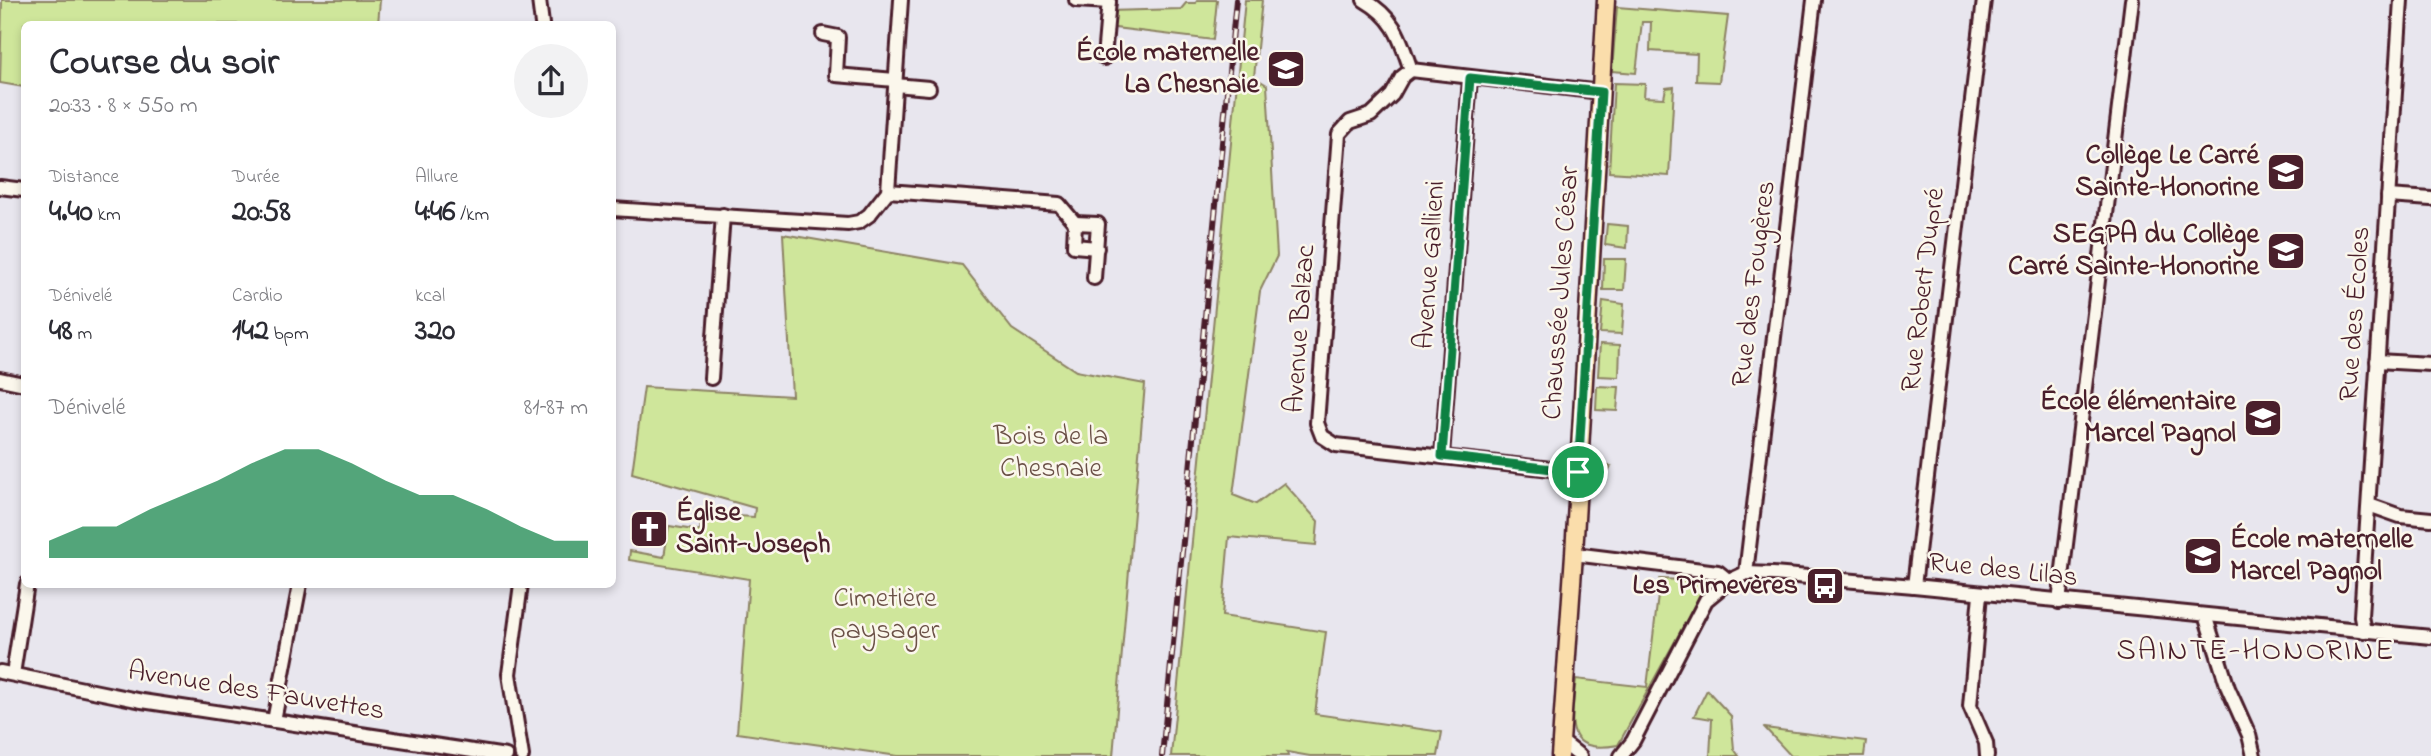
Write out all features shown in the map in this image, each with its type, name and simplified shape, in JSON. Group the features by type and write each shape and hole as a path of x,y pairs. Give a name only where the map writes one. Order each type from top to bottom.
{"main road":[{"name":"Chaussée Jules César","path":"1561,748 1606,0"}],"street":[{"path":"539,0 542,21"},
{"path":"616,209 854,224 869,215 888,191 901,0"},
{"path":"1076,0 1109,1 1104,58"},
{"path":"1364,0 1378,8 1396,27 1411,70 1601,92"},
{"name":"Rue des Fougères","path":"1746,573 1814,0"},
{"name":"Rue Robert Dupré","path":"1914,586 1984,0"},
{"path":"2059,602 2132,0"},
{"name":"Rue des Écoles","path":"2364,631 2361,616 2401,0"},
{"path":"823,34 838,37 836,75 929,88"},
{"name":"Avenue Balzac","path":"1411,70 1402,77 1392,95 1371,115 1350,122 1339,134 1317,423 1322,436 1336,445 1578,472"},
{"name":"Avenue Gallieni","path":"1442,456 1470,78"},
{"path":"0,187 21,190"},
{"path":"888,191 1059,204 1075,223 1074,246 1097,248"},
{"path":"2388,196 2431,199"},
{"path":"711,378 723,215"},
{"path":"1075,223 1098,224 1094,278"},
{"path":"2377,360 2431,363"},
{"path":"0,379 21,382"},
{"path":"2369,505 2400,516 2431,519"},
{"path":"1574,554 1718,572 1729,581"},
{"name":"Rue des Lilas","path":"1621,756 1633,741 1706,600 1729,581 1746,573 1914,586 2431,637"},
{"path":"6,673 26,588"},
{"path":"274,721 299,588"},
{"path":"520,588 509,674 522,756"},
{"path":"1980,594 1970,706 1986,743 1987,756"},
{"path":"2205,615 2228,688 2249,735 2254,756"},
{"name":"Avenue des Fauvettes","path":"6,673 142,701 506,756"},
{"path":"1561,748 1580,756"}],"green space":[{"path":"2,0 380,0 378,21 21,21 21,86 0,83"},
{"path":"1197,0 1217,0 1213,40 1107,27 1108,11 1181,9 1186,3 1196,3"},
{"path":"1245,0 1262,0 1254,77 1267,85 1277,256 1260,291 1233,495 1256,504 1284,483 1318,521 1316,545 1229,537 1222,616 1326,632 1315,714 1442,732 1438,756 1310,756 1287,752 1288,756 1171,756"},
{"path":"1617,7 1728,16 1719,82 1696,81 1697,54 1650,51 1651,22 1642,22 1636,73 1612,71"},
{"path":"1614,83 1645,84 1644,97 1664,98 1666,88 1674,87 1669,176 1609,172"},
{"path":"1607,224 1628,226 1627,248 1605,245"},
{"path":"783,234 962,265 1012,329 1076,371 1145,384 1113,756 898,756 737,733 749,579 629,560 630,551 664,557 669,526 700,531 702,514 754,517 755,508 632,473 644,387 792,396"},
{"path":"1604,259 1626,259 1624,290 1603,290"},
{"path":"1603,301 1624,304 1622,334 1600,333"},
{"path":"1600,344 1620,345 1619,377 1598,376"},
{"path":"1597,386 1619,387 1617,411 1596,410"},
{"path":"1592,464 1611,466 1596,491 1590,489"},
{"path":"1660,579 1708,581 1618,745 1586,745 1578,739 1572,719 1576,679 1647,687"},
{"path":"1707,690 1731,716 1734,749 1739,756 1710,756 1712,719 1694,716"},
{"path":"1765,728 1866,741 1864,756 1791,756"}],"railway":[{"path":"1162,756 1236,0"}],"place":[{"name":"École maternelle La Chesnaie","path":"1286,69"},
{"name":"Collège Le Carré Sainte-Honorine","path":"2286,172"},
{"name":"SEGPA du Collège Carré Sainte-Honorine","path":"2286,251"},
{"name":"École élémentaire Marcel Pagnol","path":"2263,418"},
{"name":"Église Saint-Joseph","path":"649,529"},
{"name":"École maternelle Marcel Pagnol","path":"2203,556"},
{"name":"Les Primevères","path":"1825,586"}],"district":[{"name":"SAINTE-HONORINE","path":"2256,652"}],"route":[{"path":"1470,78 1601,92 1578,472 1442,456 1470,78"}],"park label":[{"name":"Bois de la Chesnaie","path":"1051,453"},
{"name":"Cimetière paysager","path":"885,615"}]}
